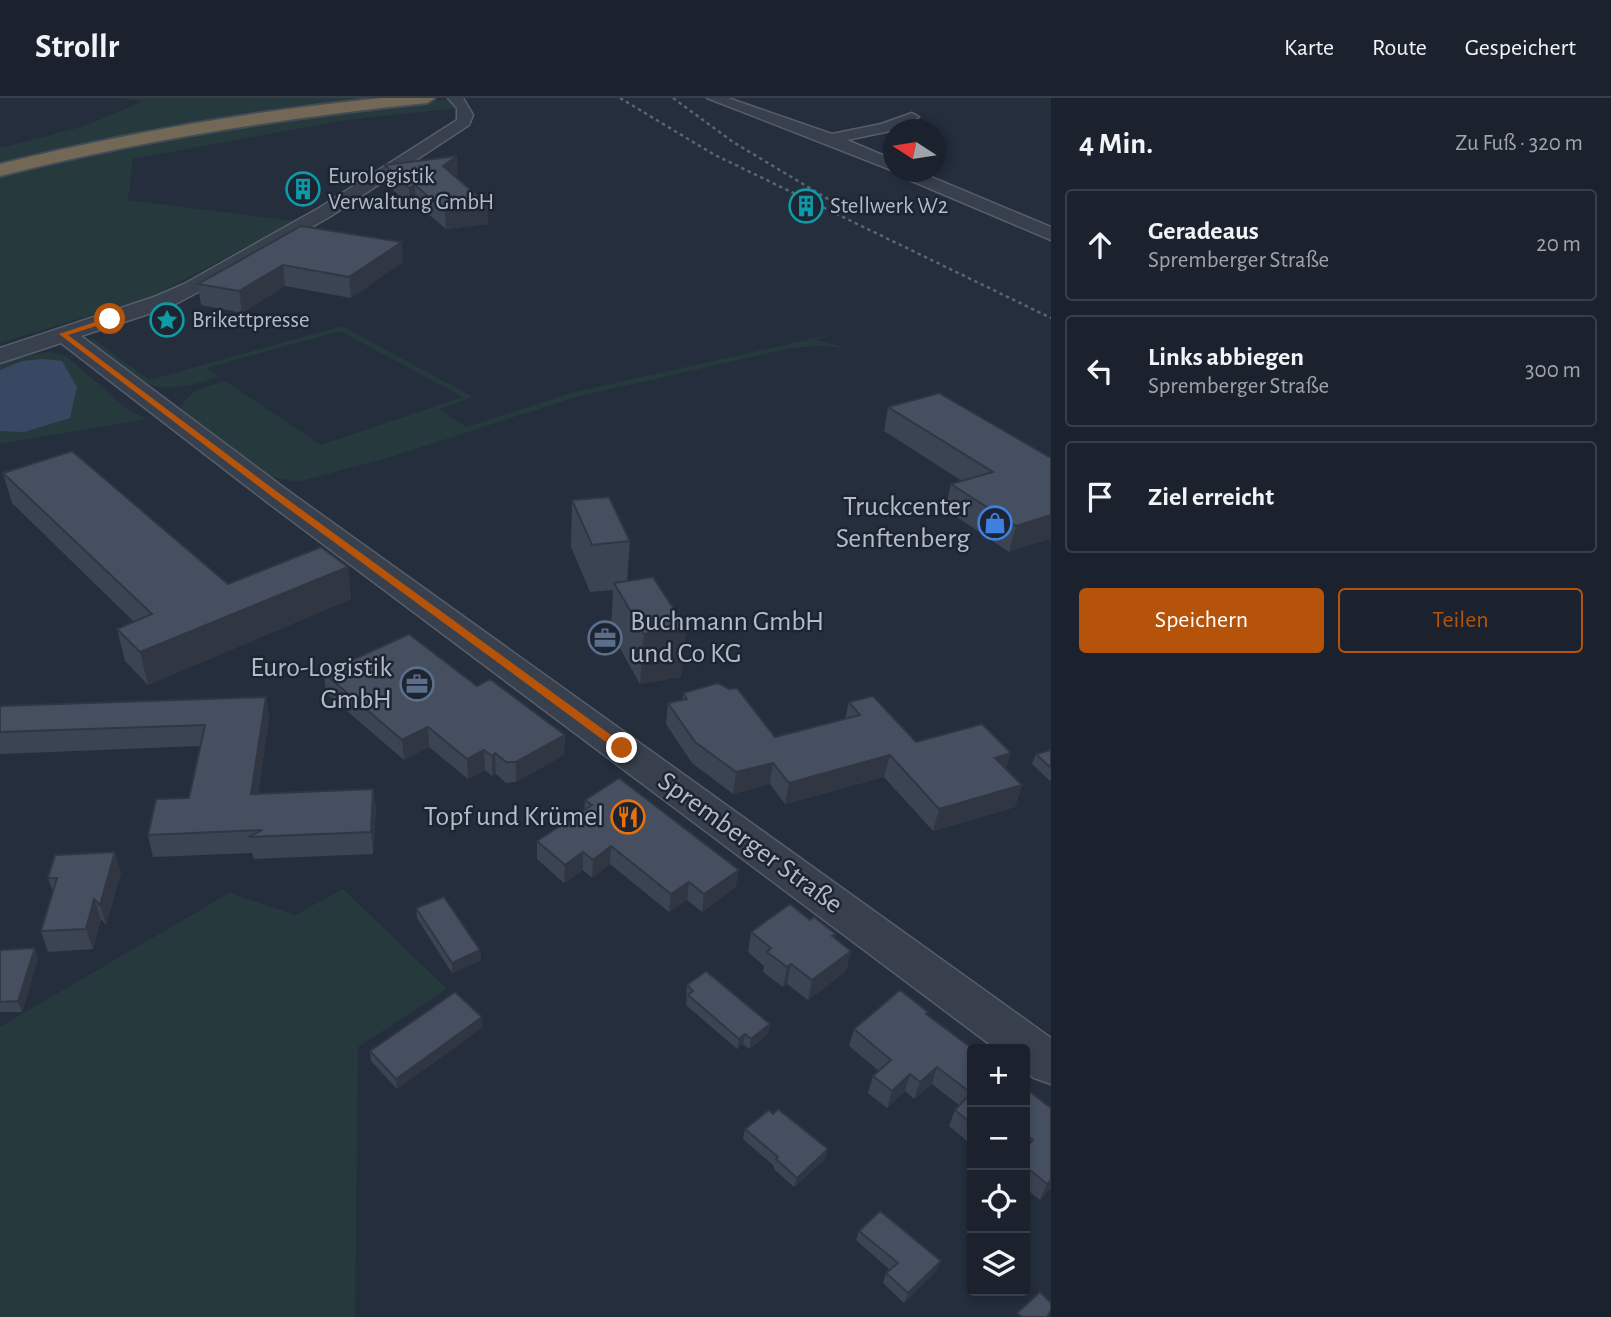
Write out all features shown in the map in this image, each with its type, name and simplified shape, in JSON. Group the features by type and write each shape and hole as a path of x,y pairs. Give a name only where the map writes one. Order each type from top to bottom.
{"highway":[{"path":"0,170 150,136 307,112 420,99"}],"street":[{"path":"0,356 162,302 191,289 325,212 464,122 466,116 463,106 455,98"},
{"path":"714,98 831,139 883,161"},
{"path":"831,139 884,128 912,117"},
{"path":"929,182 1051,234"},
{"name":"Spremberger Straße","path":"63,334 277,496 1051,1064"}],"green space":[{"path":"119,98 404,98 201,125 0,164 0,148 85,126 143,101"},
{"path":"451,99 459,108 345,120 133,159 128,200 296,221 151,297 0,343 0,175 169,137 342,110"},
{"path":"342,326 473,397 439,409 466,427 574,392 833,334 817,340 846,348 792,348 576,397 394,456 298,482 266,476 185,417 181,409 188,397 198,390 225,381 321,445 463,397 340,331 207,368 219,377 175,387 152,385 141,380 100,353 89,341 92,338 149,380"},
{"path":"0,345 25,356 52,352 66,356 127,409 147,419 0,444"},
{"path":"343,889 447,989 358,1047 355,1317 0,1317 0,1027 229,893 295,915"}],"water":[{"path":"22,361 62,361 77,387 70,418 24,432 0,431 0,370"}],"building":[{"path":"457,156 443,166 488,205 445,211 415,185 409,188 385,165"},
{"path":"301,226 402,242 349,277 283,265 239,291 198,284"},
{"path":"939,393 1051,458 1051,515 1016,526 951,484 993,472 888,407"},
{"path":"72,451 228,584 321,547 348,567 140,652 117,629 152,614 3,473"},
{"path":"609,497 630,541 592,545 572,500"},
{"path":"653,577 686,628 644,634 614,583"},
{"path":"409,634 477,686 490,679 565,735 516,762 506,762 495,753 492,756 484,750 467,759 428,727 402,740 324,673"},
{"path":"718,683 729,689 737,688 775,737 860,715 849,702 873,696 916,742 982,724 1011,753 995,758 1022,785 939,809 890,755 789,783 773,763 736,772 695,742 668,703 687,699 683,693"},
{"path":"266,697 251,794 373,789 371,832 249,837 262,830 148,835 156,799 189,798 205,725 0,732 0,706"},
{"path":"1051,750 1051,768 1036,754"},
{"path":"619,778 739,870 704,894 689,882 671,894 611,846 593,860 583,852 565,865 537,841 592,805 585,800"},
{"path":"115,852 100,905 94,899 86,929 41,931 57,878 48,878 55,855"},
{"path":"444,897 480,950 452,963 416,908"},
{"path":"790,904 810,920 814,917 836,934 832,936 851,951 812,980 791,964 787,967 767,952 771,948 751,932"},
{"path":"35,948 18,1001 0,1002 0,950"},
{"path":"706,971 770,1024 751,1039 745,1034 739,1039 688,995 693,991 687,985"},
{"path":"900,990 928,1012 926,1014 967,1045 967,1090 937,1067 920,1082 910,1074 892,1091 873,1076 891,1060 854,1029"},
{"path":"455,992 482,1017 396,1079 370,1051"},
{"path":"1030,1092 1051,1108 1051,1180 1047,1184 1030,1170 1030,1143 1033,1140 1030,1138"},
{"path":"967,1097 967,1120 955,1110"},
{"path":"778,1109 828,1149 797,1178 776,1159 778,1157 745,1129 769,1110 773,1114"},
{"path":"880,1211 941,1261 908,1293 886,1273 898,1263 859,1231"},
{"path":"1040,1292 1051,1303 1047,1317 1022,1317 1017,1313"}],"railway":[{"path":"620,98 713,154 1051,318"},
{"path":"673,98 733,142 848,211"}],"place":[{"name":"Eurologistik Verwaltung GmbH","path":"303,189"},
{"name":"Stellwerk W2","path":"806,206"},
{"name":"Brikettpresse","path":"167,320"},
{"name":"Truckcenter Senftenberg","path":"995,523"},
{"name":"Buchmann GmbH und Co KG","path":"605,638"},
{"name":"Euro-Logistik GmbH","path":"417,684"},
{"name":"Topf und Krümel","path":"628,817"}],"route":[{"path":"110,319 63,334 277,496 622,748"}]}
